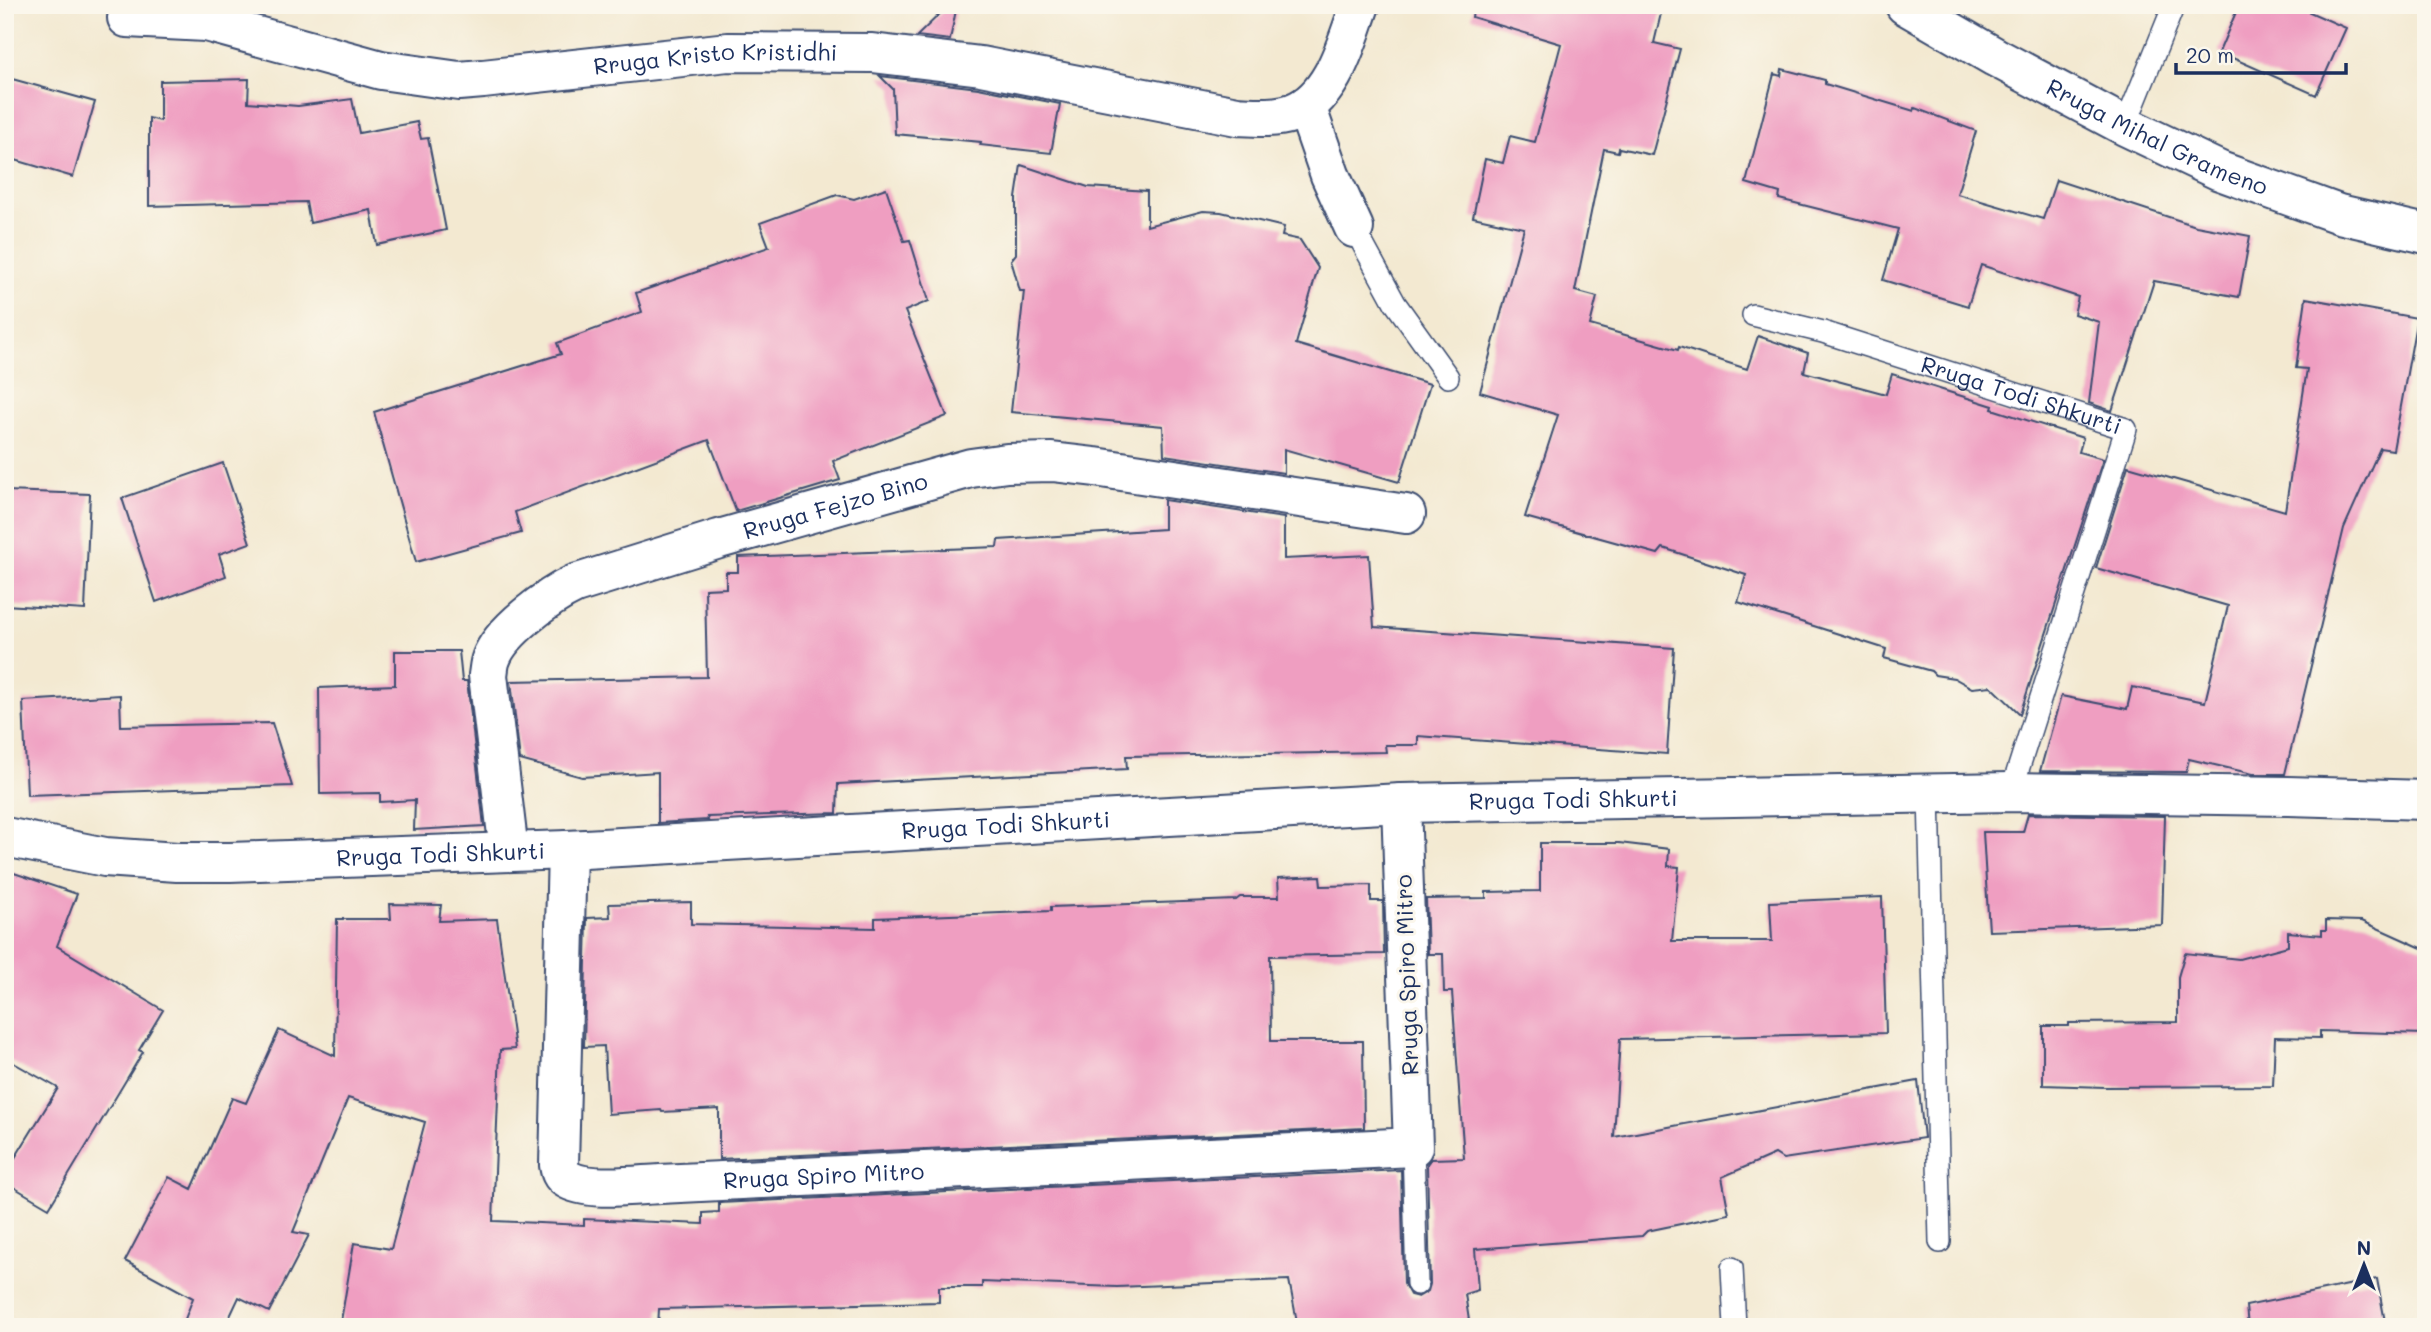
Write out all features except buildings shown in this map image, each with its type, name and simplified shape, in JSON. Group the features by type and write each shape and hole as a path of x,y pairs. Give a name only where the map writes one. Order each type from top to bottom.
{"street":[{"path":"1354,228 1330,175 1306,106 1329,79 1360,5"},
{"name":"Rruga Mihal Grameno","path":"1905,5 1995,57 2125,126 2220,170 2339,214 2426,234"},
{"name":"Rruga Kristo Kristidhi","path":"127,18 206,22 381,70 459,81 728,52 872,53 981,66 1237,116 1279,116 1306,106"},
{"name":"Rruga Fejzo Bino","path":"509,852 488,676 491,659 502,640 537,606 575,584 932,478 1007,463 1052,462 1095,467 1406,514"},
{"name":"Rruga Todi Shkurti","path":"5,837 105,857 177,862 566,850 1401,803 2011,792 2426,800"},
{"name":"Rruga Spiro Mitro","path":"566,850 559,1165 562,1175 568,1181 590,1185 635,1185 1413,1147 1401,803"}],"lane":[{"path":"2125,126 2174,5"},
{"path":"1354,228 1395,303 1448,377"},
{"name":"Rruga Todi Shkurti","path":"1753,315 1823,332 2126,429 2011,792"},
{"path":"1929,794 1940,1242"},
{"name":"Rruga Spiro Mitro","path":"1413,1147 1417,1284"},
{"path":"1732,1268 1735,1327"}]}
